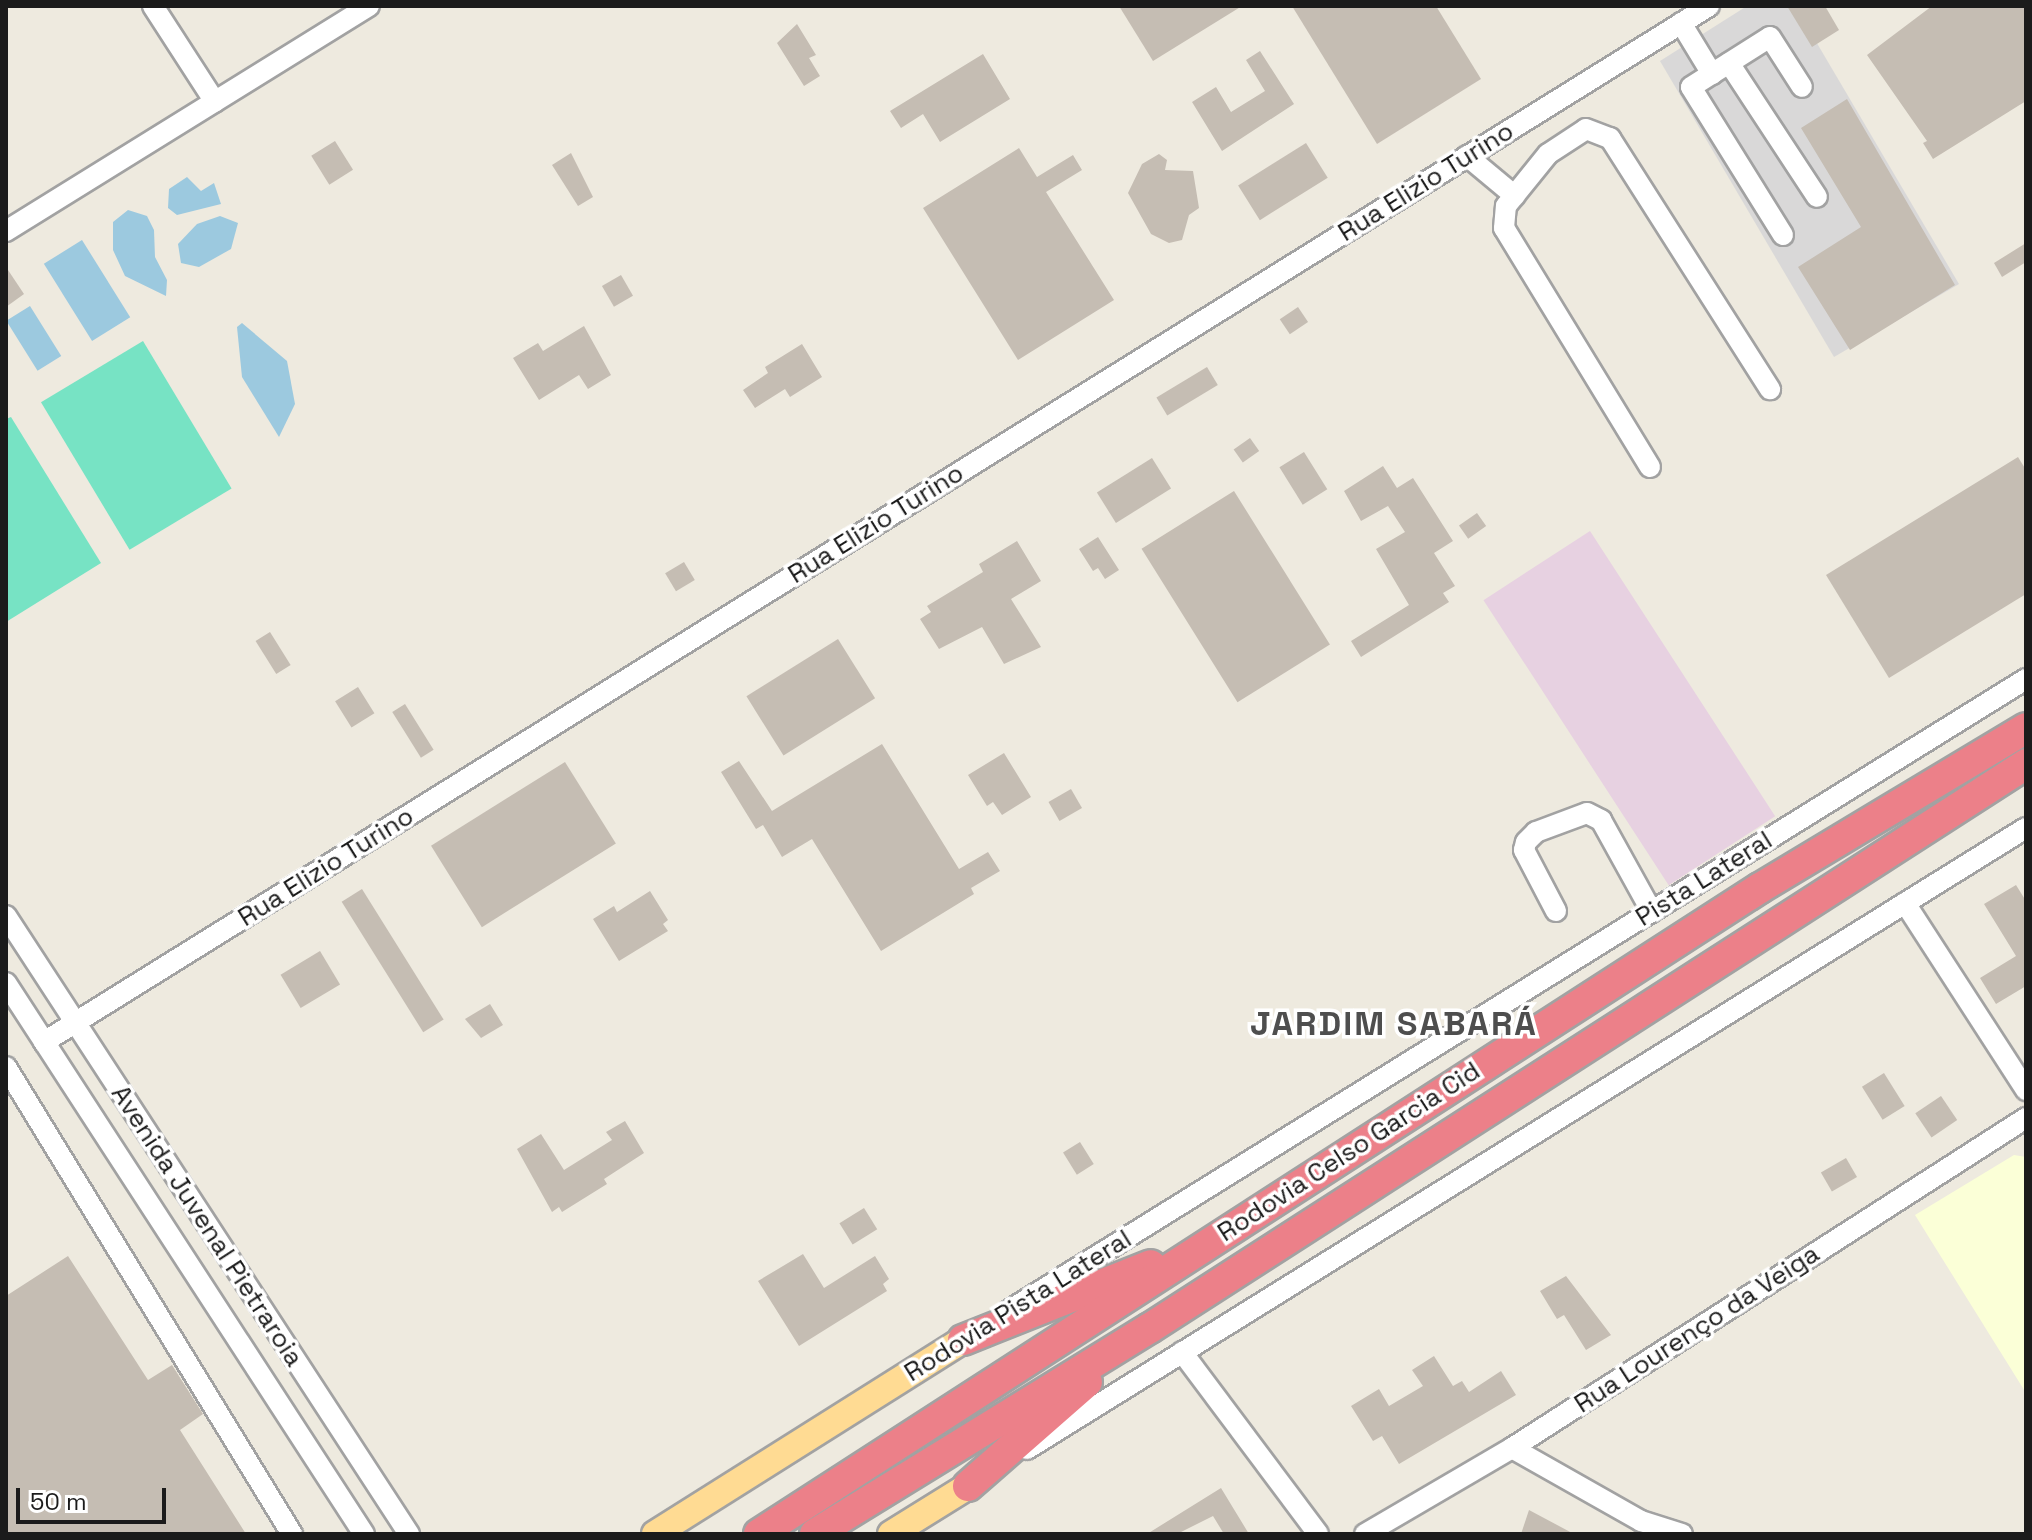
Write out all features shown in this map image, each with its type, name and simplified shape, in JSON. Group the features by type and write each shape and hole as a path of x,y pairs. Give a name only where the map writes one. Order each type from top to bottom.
{"highway":[{"name":"Rodovia Celso Garcia Cid","path":"759,1534 1760,888 2026,728"},
{"name":"Rodovia Celso Garcia Cid","path":"815,1534 1150,1328 2026,764"},
{"path":"963,1340 1212,1241"},
{"path":"968,1486 1150,1328"}],"main road":[{"name":"Rodovia Pista Lateral","path":"655,1534 963,1340"},
{"path":"891,1534 968,1486"}],"street":[{"path":"153,6 215,102"},
{"path":"6,231 369,6"},
{"name":"Rua Elizio Turino","path":"44,1042 1705,7"},
{"path":"1681,23 1817,197"},
{"path":"1783,235 1691,87 1770,37 1802,87"},
{"path":"1650,467 1504,228 1502,217 1548,154 1586,129 1601,131 1770,389"},
{"path":"1467,156 1515,196"},
{"name":"Pista Lateral","path":"1382,1079 2026,679"},
{"path":"1556,911 1524,850 1526,842 1536,832 1587,813 1601,820 1652,912"},
{"path":"968,1486 1407,1210 2026,828"},
{"path":"1905,903 2026,1090"},
{"name":"Avenida Juvenal Pietraroia","path":"6,916 409,1534"},
{"name":"Avenida Juvenal Pietraroia","path":"6,983 364,1534"},
{"path":"6,1067 292,1534"},
{"name":"Rodovia Pista Lateral","path":"963,1340 1382,1079"},
{"name":"Rua Lourenço da Veiga","path":"1365,1534 1512,1448 2026,1118"},
{"path":"1182,1352 1318,1534"},
{"path":"1512,1448 1641,1521 1682,1534"}],"shaded area":[{"path":"1747,6 1795,6 1959,284 1834,357 1660,61"},
{"path":"1590,531 1775,816 1669,885 1483,600"},
{"path":"2014,1155 2026,1157 2026,1393 1915,1215"}],"green space":[{"path":"143,341 232,488 130,550 41,402"},
{"path":"11,417 101,563 6,622 6,419"}],"water":[{"path":"187,177 201,191 214,183 221,204 177,215 168,208 169,189"},
{"path":"128,210 147,216 154,230 155,257 167,280 166,296 125,276 113,250 113,222"},
{"path":"220,216 238,223 231,249 199,267 181,263 178,244 197,224"},
{"path":"82,240 130,317 92,341 44,264"},
{"path":"30,306 61,356 38,371 6,321"},
{"path":"242,323 287,361 295,404 279,437 242,377 237,327"}],"building":[{"path":"1119,6 1242,6 1153,61"},
{"path":"1292,6 1436,6 1481,79 1377,144"},
{"path":"1787,6 1825,6 1839,30 1812,47"},
{"path":"1932,6 2026,6 2026,101 1933,159 1923,143 1927,141 1867,55"},
{"path":"797,24 816,55 809,58 820,76 804,86 777,43"},
{"path":"1260,51 1294,104 1222,151 1192,102 1216,87 1231,112 1265,91 1246,60"},
{"path":"983,54 1010,99 940,142 923,114 901,128 890,111"},
{"path":"1847,99 1955,285 1850,350 1798,267 1861,227 1801,128"},
{"path":"335,141 353,170 329,185 311,156"},
{"path":"1306,143 1328,178 1260,220 1238,185"},
{"path":"1019,148 1037,177 1073,155 1082,170 1046,192 1114,300 1018,360 923,208"},
{"path":"571,153 593,197 578,206 552,165"},
{"path":"1159,154 1167,160 1165,170 1193,171 1199,208 1189,215 1182,240 1169,243 1151,234 1128,193 1142,164"},
{"path":"2026,243 2026,262 2002,277 1994,263"},
{"path":"6,267 24,294 6,307"},
{"path":"621,275 633,296 614,307 602,286"},
{"path":"1298,307 1308,322 1290,334 1280,319"},
{"path":"584,326 611,375 588,389 579,375 539,400 513,358 538,343 543,351"},
{"path":"802,344 822,377 790,397 785,389 755,408 743,390 768,373 765,367"},
{"path":"1207,367 1218,385 1167,415 1156,397"},
{"path":"1250,438 1259,451 1243,463 1234,449"},
{"path":"1304,452 1327,489 1303,505 1279,467"},
{"path":"2018,457 2026,470 2026,594 1889,678 1826,575"},
{"path":"1152,458 1171,489 1116,523 1097,492"},
{"path":"1383,466 1397,488 1413,478 1453,541 1434,553 1455,586 1443,593 1449,602 1361,657 1351,641 1409,605 1376,549 1405,532 1388,506 1361,521 1344,491"},
{"path":"1234,491 1330,644 1237,702 1142,549"},
{"path":"1477,513 1486,526 1468,539 1459,526"},
{"path":"1098,537 1119,570 1105,579 1098,568 1093,571 1079,549"},
{"path":"1017,541 1041,581 1011,599 1041,647 1004,664 982,627 939,649 920,619 931,612 927,606 983,572 979,564"},
{"path":"684,562 695,580 676,591 665,573"},
{"path":"270,632 291,665 276,674 256,641"},
{"path":"838,639 875,698 784,756 746,696"},
{"path":"358,687 374,713 352,728 335,701"},
{"path":"405,704 434,750 421,758 392,712"},
{"path":"882,744 959,869 988,852 1000,871 971,888 974,894 881,951 812,839 782,857 763,825 756,829 721,772 739,761 772,811"},
{"path":"1004,753 1031,797 1002,815 993,802 987,806 968,775"},
{"path":"565,762 616,843 482,927 431,846"},
{"path":"1071,789 1082,808 1059,821 1048,802"},
{"path":"2016,885 2026,901 2026,986 1996,1004 1980,978 2016,956 1984,904"},
{"path":"362,889 444,1020 423,1032 342,902"},
{"path":"650,891 668,920 663,924 668,931 619,961 593,919 614,906 617,912"},
{"path":"320,951 340,984 301,1008 281,975"},
{"path":"490,1004 503,1025 481,1038 465,1019"},
{"path":"1884,1073 1905,1106 1883,1120 1862,1087"},
{"path":"1941,1096 1957,1120 1932,1137 1915,1113"},
{"path":"625,1121 644,1153 604,1179 607,1184 562,1212 559,1207 552,1212 517,1149 541,1134 564,1170 612,1140 606,1132"},
{"path":"1080,1142 1094,1164 1077,1175 1063,1153"},
{"path":"1846,1158 1857,1177 1832,1192 1821,1172"},
{"path":"864,1208 877,1229 853,1245 839,1223"},
{"path":"803,1254 824,1288 875,1256 889,1279 883,1284 887,1291 799,1346 758,1281"},
{"path":"68,1256 148,1380 172,1365 203,1414 180,1430 246,1534 6,1534 6,1296"},
{"path":"1566,1276 1611,1335 1586,1350 1564,1315 1557,1319 1540,1291"},
{"path":"1434,1356 1453,1386 1462,1381 1469,1392 1501,1371 1516,1395 1399,1464 1382,1436 1373,1441 1351,1406 1379,1389 1389,1406 1423,1386 1412,1370"},
{"path":"1221,1488 1249,1534 1224,1534 1213,1516 1177,1534 1147,1534"},
{"path":"1529,1510 1574,1534 1521,1534"}],"district":[{"name":"JARDIM SABARÁ","path":"1394,1024"}]}
